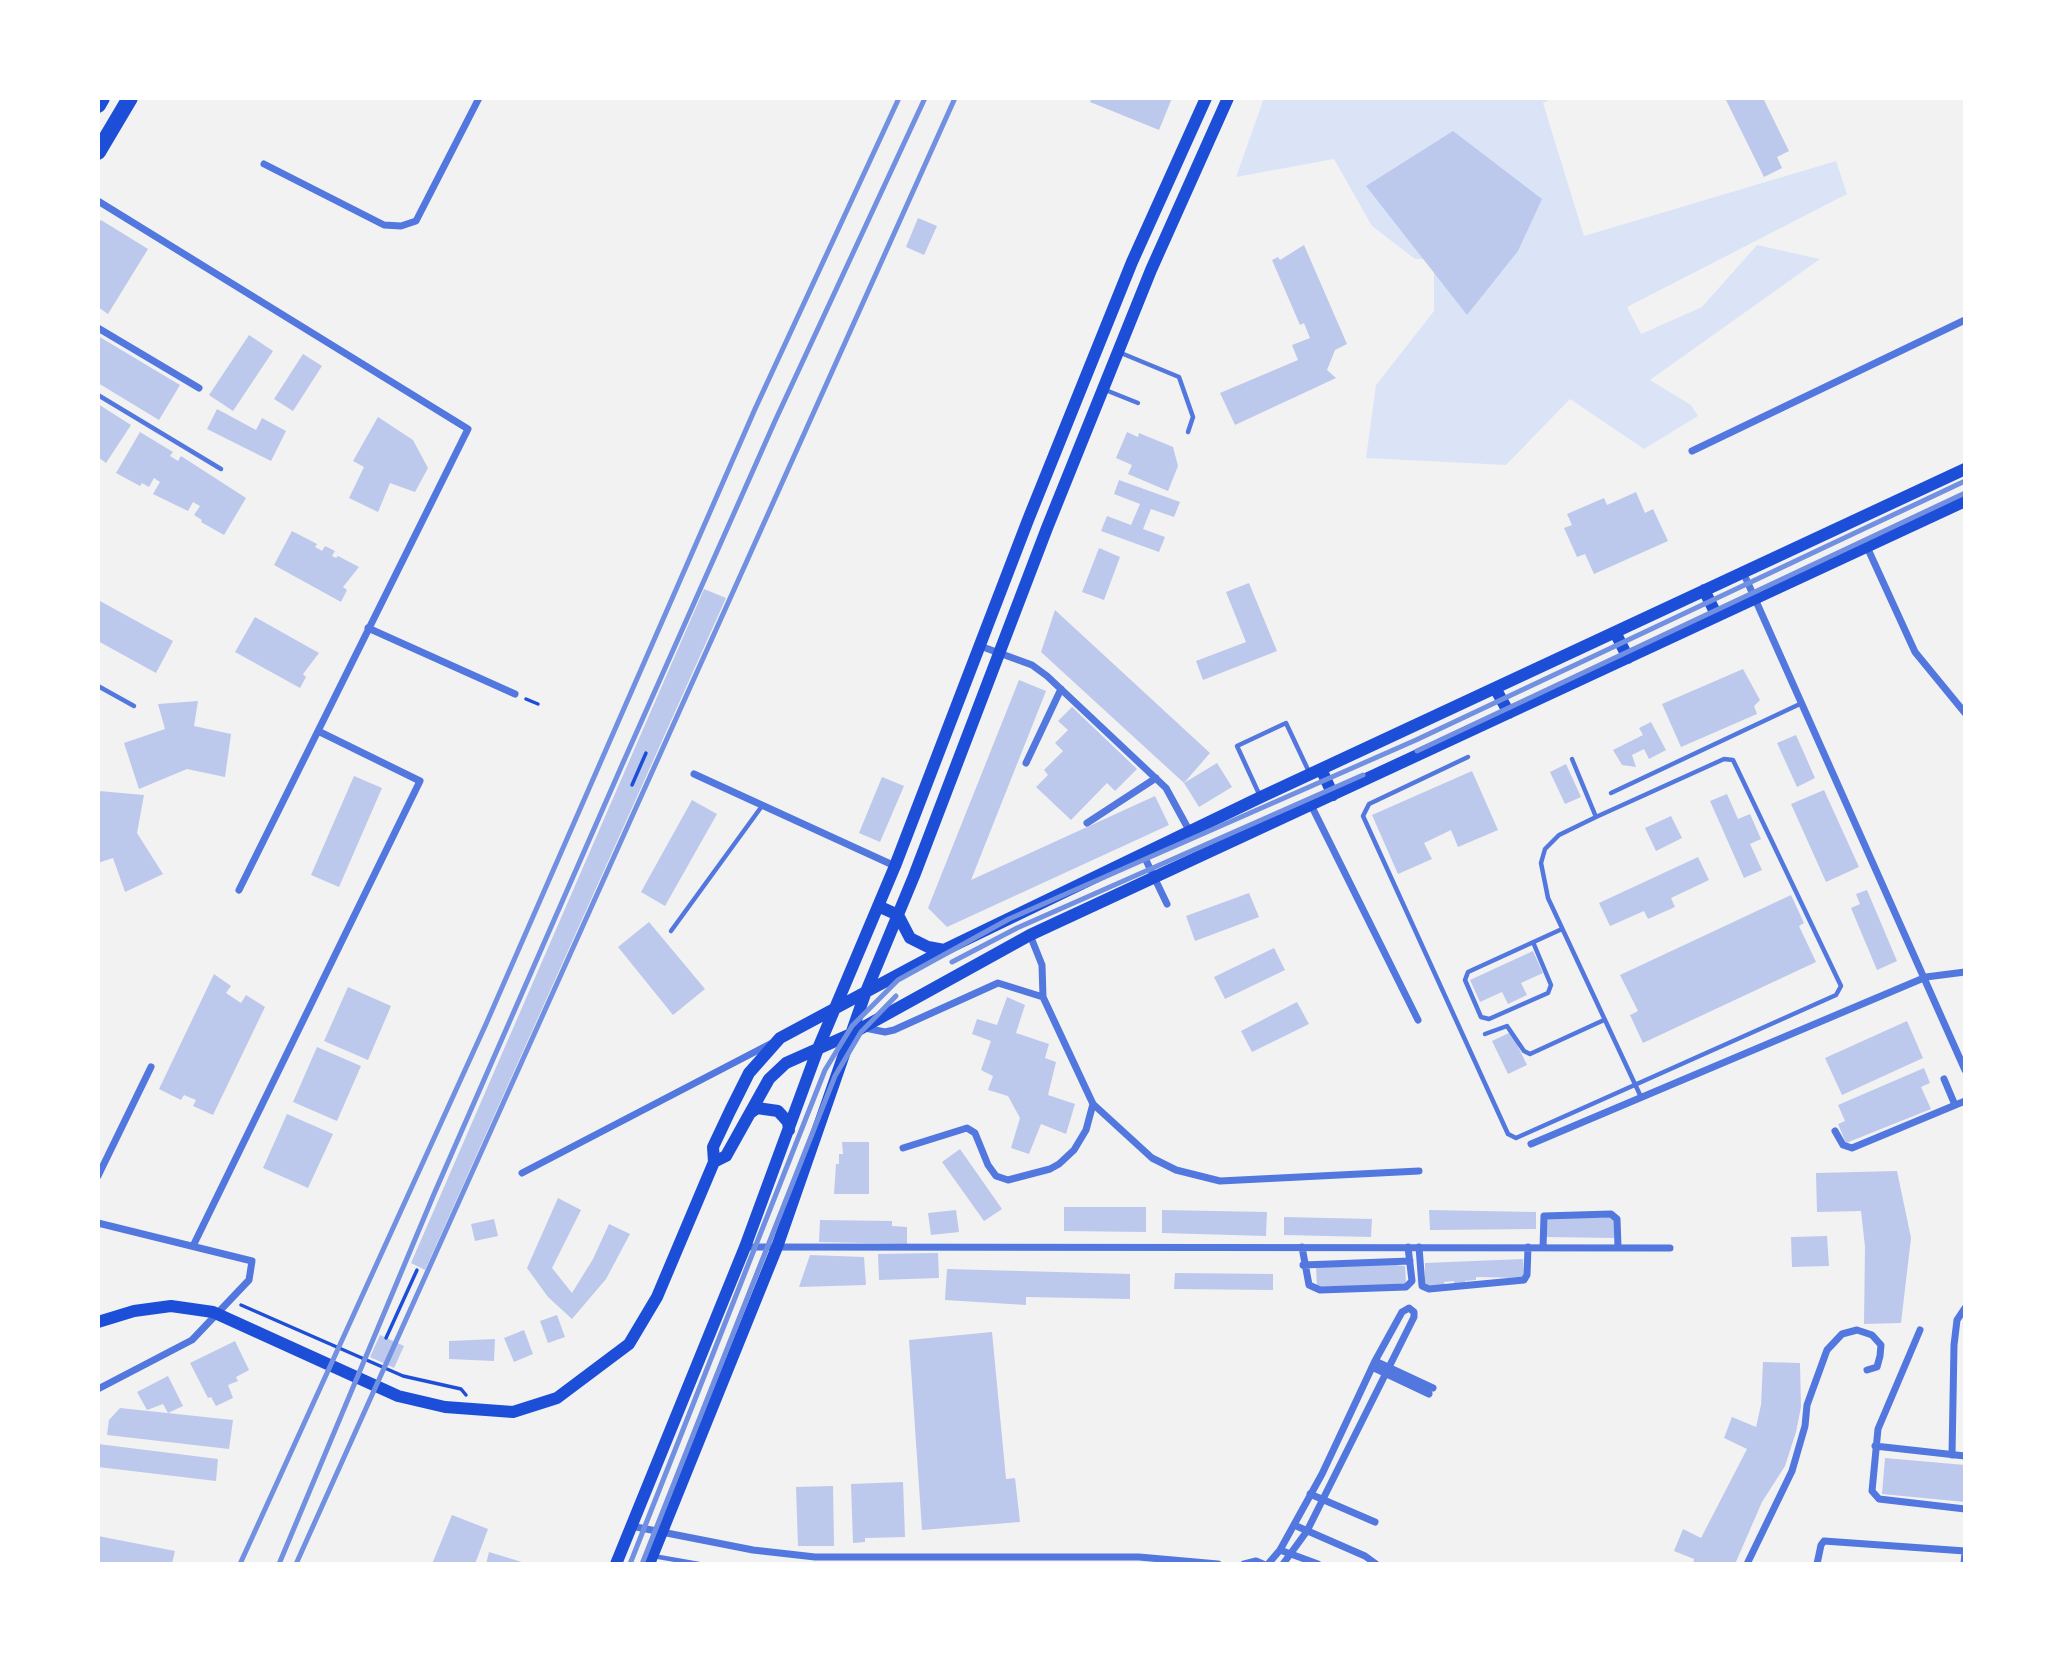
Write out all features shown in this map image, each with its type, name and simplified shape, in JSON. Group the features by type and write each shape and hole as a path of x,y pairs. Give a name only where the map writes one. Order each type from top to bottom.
{"highway":[{"path":"98,105 102,98"},
{"path":"98,152 130,98"}],"main road":[{"path":"616,1564 745,1247 819,1046 837,1009 895,866 1028,520 1132,262 1206,98"},
{"path":"650,1560 777,1247 851,1034 1046,528 1151,270 1228,98"},
{"path":"1198,116 1216,124"},
{"path":"1132,262 1151,270"},
{"path":"98,1322 134,1311 171,1306 213,1312 398,1396 445,1408 513,1412 557,1398 629,1344 657,1297 712,1166 713,1147 749,1073 780,1038 944,950 1261,797 1965,468"},
{"path":"712,1166 726,1156 769,1079 786,1063 851,1034 1030,935 1965,501"},
{"path":"1028,520 1046,528"},
{"path":"1704,590 1717,616"},
{"path":"1615,632 1628,658"},
{"path":"1495,688 1508,713"},
{"path":"1315,772 1333,795"},
{"path":"1095,878 1105,900"},
{"path":"878,906 898,915 910,938 928,947 944,950"},
{"path":"750,1113 758,1108 778,1111 788,1122 789,1131"}],"street":[{"path":"264,164 384,225 401,226 416,221 479,98"},
{"path":"98,201 468,429 239,890"},
{"path":"1692,451 1965,320"},
{"path":"98,328 199,388"},
{"path":"1867,547 1915,652 1965,713"},
{"path":"1743,572 1964,1064"},
{"path":"368,628 515,694"},
{"path":"980,646 1032,665 1061,689 1166,788 1190,832"},
{"path":"1026,763 1061,689"},
{"path":"193,1246 420,781 318,731"},
{"path":"694,774 895,866"},
{"path":"1087,823 1156,778"},
{"path":"1311,805 1418,1020"},
{"path":"1143,854 1167,904"},
{"path":"1030,935 1042,965 1043,998 1093,1104 1152,1158 1176,1170 1220,1181 1419,1171"},
{"path":"1531,1144 1926,977 1965,972"},
{"path":"864,1027 885,1032 894,1030 998,983 1043,998"},
{"path":"522,1173 780,1038"},
{"path":"98,1176 151,1067"},
{"path":"1944,1079 1955,1105"},
{"path":"1835,1131 1843,1145 1852,1147 1965,1101"},
{"path":"903,1149 967,1128 975,1133 988,1165 996,1176 1008,1180 1059,1164 1074,1150 1086,1130 1093,1104"},
{"path":"1544,1248 1544,1216 1611,1214 1617,1219 1618,1248"},
{"path":"98,1223 252,1261 249,1280 192,1340 98,1389"},
{"path":"745,1247 1670,1248"},
{"path":"1301,1247 1308,1285 1314,1289 1406,1287 1412,1281 1408,1247"},
{"path":"1419,1247 1422,1286 1429,1289 1522,1281 1527,1275 1528,1247"},
{"path":"1303,1265 1410,1261"},
{"path":"1244,1564 1256,1561 1266,1564 1280,1550 1341,1434 1373,1364 1402,1312 1409,1308 1414,1312 1414,1317 1324,1500 1292,1555 1283,1564"},
{"path":"1952,1455 1954,1345 1957,1320 1965,1308"},
{"path":"1920,1330 1878,1429 1874,1446 1874,1496 1879,1499 1965,1509"},
{"path":"1747,1564 1792,1471 1805,1426 1807,1405 1827,1350 1842,1334 1857,1331 1872,1335 1881,1345 1880,1356 1877,1367 1867,1370"},
{"path":"1373,1364 1431,1391"},
{"path":"1341,1434 1353,1440"},
{"path":"1874,1446 1965,1456"},
{"path":"1310,1494 1375,1522"},
{"path":"1294,1525 1365,1556 1377,1564"},
{"path":"631,1526 753,1550 815,1556 1139,1557 1218,1564"},
{"path":"1817,1564 1824,1541 1965,1551 1964,1564"},
{"path":"1280,1550 1318,1564"}],"lane":[{"path":"1118,352 1179,377 1193,417 1188,432"},
{"path":"1103,388 1138,403"},
{"path":"98,395 221,469"},
{"path":"98,687 134,706"},
{"path":"1611,793 1803,703"},
{"path":"1261,797 1237,746 1286,723 1315,772"},
{"path":"1468,757 1369,804 1363,816 1508,1134 1520,1138 1635,1084 1836,995 1841,986 1733,760 1724,759 1559,835 1545,849 1541,863 1548,898 1562,929 1605,1020 1635,1084 1641,1097"},
{"path":"1572,759 1596,817"},
{"path":"671,931 763,806"},
{"path":"1533,942 1551,985 1548,993 1489,1019 1481,1017 1465,980 1468,972 1533,942 1562,929"},
{"path":"1485,1034 1507,1027 1524,1051 1530,1054 1605,1020"},
{"path":"650,1560 699,1564"}],"path":[{"path":"632,785 646,753"},
{"path":"386,1338 417,1270"},
{"path":"235,1303 403,1376 461,1389 478,1410"}],"shaded area":[{"path":"1264,98 1553,98 1543,103 1584,236 1836,161 1847,194 1627,307 1641,334 1702,307 1757,245 1820,259 1650,380 1691,405 1698,416 1644,449 1570,399 1506,465 1366,458 1376,385 1434,311 1434,259 1415,259 1372,226 1334,159 1236,177"}],"building":[{"path":"1092,98 1172,98 1159,130 1090,102"},
{"path":"1725,98 1763,98 1789,151 1777,157 1782,168 1764,177"},
{"path":"1453,131 1542,199 1518,251 1467,315 1366,186"},
{"path":"918,218 937,226 924,255 906,247"},
{"path":"101,220 148,249 108,314 98,307 98,224"},
{"path":"1304,245 1347,344 1335,350 1327,370 1336,378 1235,425 1220,393 1298,360 1292,345 1310,338 1304,323 1300,325 1272,260 1278,257 1280,260"},
{"path":"249,335 273,351 233,411 209,395"},
{"path":"98,336 180,385 159,420 98,383"},
{"path":"303,354 322,366 293,411 274,399"},
{"path":"98,404 131,425 106,463 98,457"},
{"path":"217,409 256,430 262,418 286,431 271,461 207,429"},
{"path":"378,417 413,440 428,468 415,492 390,483 378,512 349,498 364,467 353,461"},
{"path":"140,432 173,452 170,456 178,461 181,456 246,498 224,535 194,515 200,506 193,502 188,511 153,494 160,482 154,478 149,487 142,483 140,486 116,473"},
{"path":"1127,432 1138,437 1139,433 1173,447 1178,466 1168,491 1128,474 1132,465 1116,458"},
{"path":"1119,480 1180,502 1174,517 1151,509 1143,529 1165,537 1159,552 1101,531 1107,516 1131,525 1140,504 1114,494"},
{"path":"1636,492 1645,513 1653,509 1668,541 1594,574 1585,554 1577,557 1564,528 1572,525 1567,514 1604,498 1607,505"},
{"path":"292,531 317,544 315,547 322,551 325,546 335,551 332,556 338,556 359,567 343,587 347,590 341,602 274,565"},
{"path":"1099,548 1120,557 1104,600 1082,592"},
{"path":"1249,583 1277,651 1203,680 1196,661 1246,642 1226,592"},
{"path":"704,589 726,598 425,1270 411,1263"},
{"path":"98,600 173,641 156,673 98,641"},
{"path":"1055,610 1210,753 1184,783 1041,652"},
{"path":"255,617 319,653 303,674 306,677 300,688 235,652"},
{"path":"1743,669 1760,700 1754,706 1757,714 1681,747 1662,704"},
{"path":"1019,680 1046,691 971,880 1155,796 1169,825 947,927 928,908"},
{"path":"198,701 194,726 231,734 225,777 187,769 139,789 124,743 165,729 158,704"},
{"path":"1072,707 1137,769 1115,791 1107,783 1071,820 1036,787 1048,775 1044,770 1063,751 1055,743 1068,730 1058,721"},
{"path":"1651,722 1666,750 1649,759 1644,749 1632,755 1636,767 1622,765 1613,750 1643,735 1639,728"},
{"path":"1796,735 1815,778 1797,787 1777,743"},
{"path":"1217,763 1232,787 1199,807 1184,783"},
{"path":"1566,764 1581,797 1565,804 1550,772"},
{"path":"1472,771 1498,830 1458,847 1451,830 1424,843 1432,859 1398,874 1372,815"},
{"path":"354,776 382,788 339,887 311,875"},
{"path":"882,777 904,786 880,842 859,833"},
{"path":"1824,790 1859,867 1826,882 1791,804"},
{"path":"99,791 144,795 137,833 163,874 125,892 113,858 98,863"},
{"path":"1727,794 1738,819 1750,814 1761,839 1750,844 1762,870 1744,878 1710,801"},
{"path":"692,800 717,814 665,906 641,892"},
{"path":"1671,816 1682,838 1656,851 1645,828"},
{"path":"1698,857 1709,880 1671,898 1675,907 1648,919 1644,911 1610,926 1599,903"},
{"path":"1867,890 1897,961 1877,970 1851,908 1860,904 1856,894"},
{"path":"1249,893 1259,917 1195,941 1186,916"},
{"path":"1791,895 1804,923 1799,926 1816,962 1643,1043 1630,1015 1638,1011 1620,975"},
{"path":"649,922 705,989 673,1015 618,947"},
{"path":"1274,948 1285,970 1225,999 1214,977"},
{"path":"1533,951 1543,973 1521,983 1527,995 1508,1004 1502,992 1480,1002 1470,980"},
{"path":"214,974 231,986 226,993 241,1003 246,995 265,1007 213,1115 193,1106 196,1100 184,1095 181,1100 159,1089"},
{"path":"348,987 391,1006 368,1060 324,1041"},
{"path":"1007,997 1025,1005 1016,1033 1049,1044 1045,1058 1056,1062 1048,1095 1075,1104 1066,1134 1041,1124 1029,1154 1011,1148 1020,1118 1008,1096 988,1090 993,1076 981,1070 991,1041 972,1034 977,1019 997,1025"},
{"path":"1297,1002 1309,1024 1252,1052 1241,1031"},
{"path":"1907,1021 1923,1058 1842,1095 1825,1058"},
{"path":"1511,1032 1527,1065 1508,1074 1492,1041"},
{"path":"317,1047 361,1066 337,1121 293,1102"},
{"path":"1924,1068 1930,1083 1921,1087 1931,1109 1846,1143 1838,1124 1845,1121 1838,1105"},
{"path":"287,1114 333,1134 308,1188 263,1168"},
{"path":"842,1142 869,1142 869,1194 834,1194 836,1164 839,1164 839,1154 843,1154"},
{"path":"960,1149 1002,1209 984,1221 942,1162"},
{"path":"1897,1171 1911,1238 1901,1323 1864,1324 1865,1247 1861,1211 1817,1212 1816,1173"},
{"path":"558,1198 581,1210 552,1268 572,1293 593,1259 609,1224 630,1234 606,1279 572,1319 548,1297 527,1268"},
{"path":"1064,1207 1146,1207 1146,1232 1064,1231"},
{"path":"956,1210 959,1232 931,1235 928,1213"},
{"path":"1162,1210 1267,1212 1266,1236 1162,1233"},
{"path":"1429,1210 1536,1212 1536,1229 1430,1230"},
{"path":"1284,1217 1372,1219 1371,1237 1284,1235"},
{"path":"1546,1217 1614,1218 1614,1238 1546,1237"},
{"path":"494,1219 498,1236 475,1241 471,1224"},
{"path":"820,1220 892,1221 892,1226 907,1227 907,1244 819,1242"},
{"path":"1827,1236 1829,1266 1792,1267 1791,1237"},
{"path":"938,1253 939,1278 879,1280 878,1254"},
{"path":"810,1255 864,1257 866,1285 799,1287"},
{"path":"1523,1259 1524,1278 1476,1277 1476,1280 1465,1281 1465,1284 1454,1285 1454,1281 1444,1282 1445,1285 1425,1286 1425,1263"},
{"path":"1386,1264 1405,1266 1406,1284 1317,1287 1316,1267"},
{"path":"947,1269 1130,1274 1130,1299 1026,1297 1026,1305 945,1300"},
{"path":"1175,1273 1273,1274 1273,1290 1174,1289"},
{"path":"557,1315 565,1337 548,1343 540,1321"},
{"path":"524,1330 533,1354 514,1362 504,1338"},
{"path":"992,1332 1006,1479 1015,1478 1020,1522 922,1530 909,1340"},
{"path":"380,1335 404,1346 394,1368 370,1357"},
{"path":"495,1339 494,1361 449,1359 449,1341"},
{"path":"235,1341 249,1370 236,1377 238,1381 228,1385 233,1398 216,1406 211,1397 208,1398 190,1363"},
{"path":"1763,1362 1800,1363 1801,1407 1785,1466 1762,1502 1735,1564 1693,1564 1694,1559 1674,1551 1683,1529 1701,1538 1747,1449 1724,1438 1732,1417 1756,1427 1761,1405"},
{"path":"168,1376 183,1406 168,1413 163,1404 147,1410 137,1392"},
{"path":"120,1408 233,1420 229,1449 107,1435 109,1420"},
{"path":"98,1444 218,1459 216,1481 98,1467"},
{"path":"1885,1458 1965,1465 1965,1502 1882,1494"},
{"path":"903,1482 905,1537 865,1538 865,1542 853,1543 851,1484"},
{"path":"833,1486 834,1546 798,1546 796,1487"},
{"path":"452,1515 488,1529 475,1564 432,1564"},
{"path":"98,1536 175,1551 172,1564 98,1564"},
{"path":"489,1552 525,1563 525,1564 486,1564"}],"railway":[{"path":"240,1564 486,1024 755,409 899,98"},
{"path":"279,1564 434,1194 622,765 775,421 925,98"},
{"path":"296,1564 955,98"},
{"path":"630,1564 825,1070 852,1026 898,980 1009,919 1416,740 1965,481"},
{"path":"1417,751 1965,493"},
{"path":"952,962 1017,928 1363,775"},
{"path":"642,1564 835,1076 861,1032 896,996"}]}
